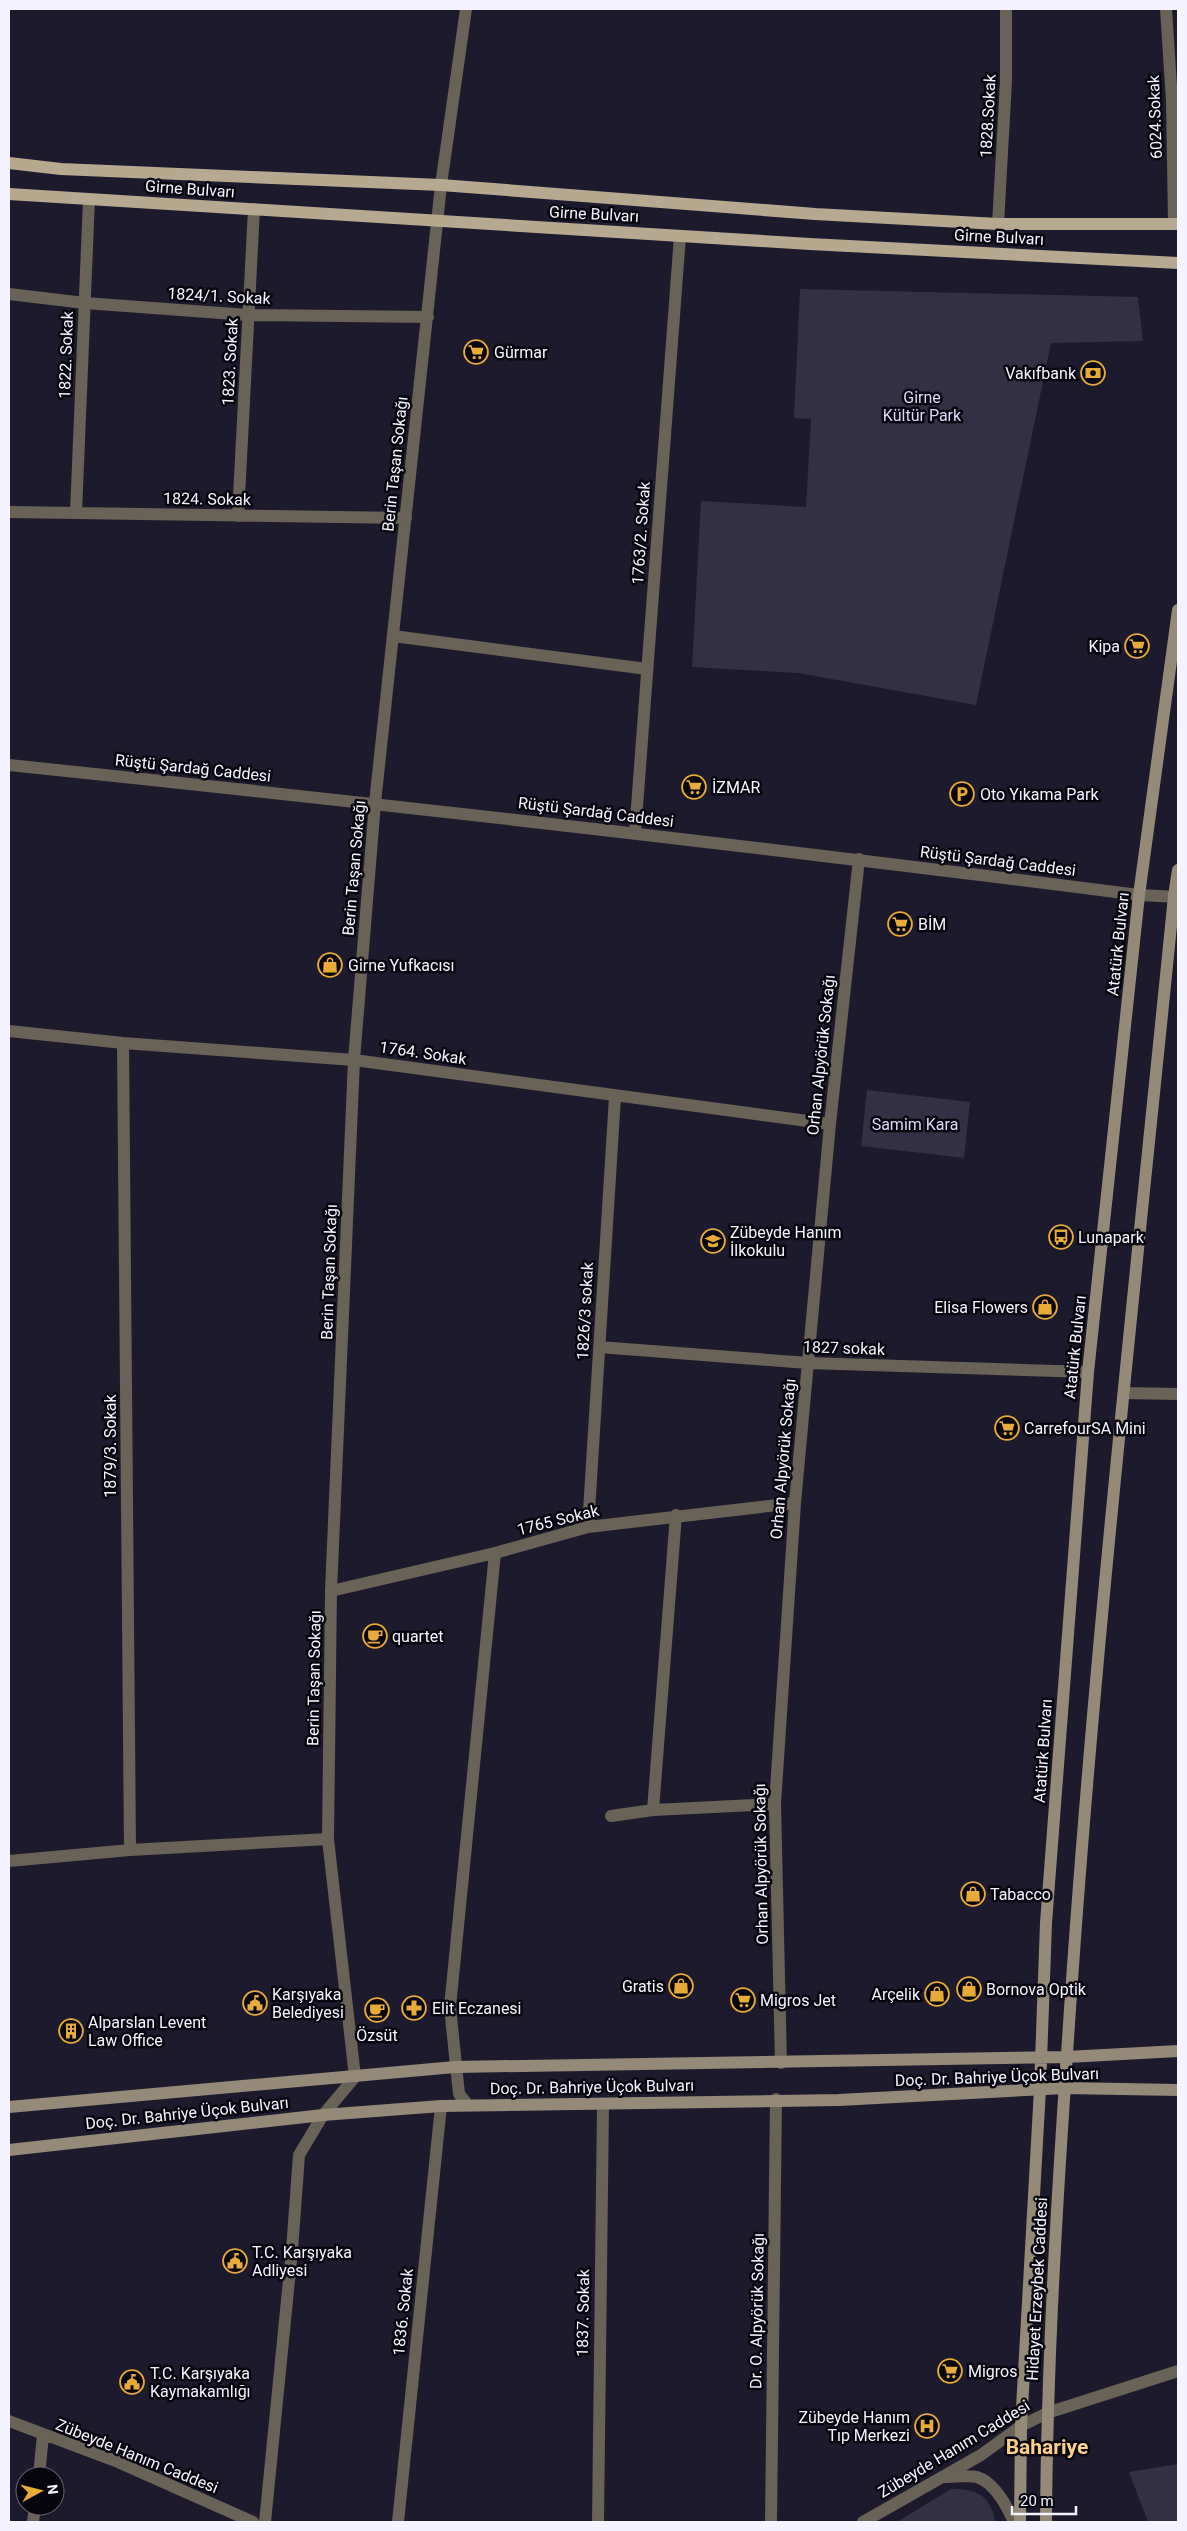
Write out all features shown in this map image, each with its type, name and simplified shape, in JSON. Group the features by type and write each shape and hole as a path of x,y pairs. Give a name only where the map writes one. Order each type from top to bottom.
{"main road":[{"name":"Girne Bulvarı","path":"9,163 61,168 440,185 815,214 998,224 1176,224"},
{"name":"Girne Bulvarı","path":"9,194 680,236 1178,263"},
{"name":"Atatürk Bulvarı","path":"1040,2089 1046,1923 1088,1372 1139,895 1178,610"},
{"path":"1067,2057 1095,1692 1178,870"},
{"name":"Doç. Dr. Bahriye Üçok Bulvarı","path":"9,2106 455,2067 1067,2057 1178,2051"},
{"name":"Hidayet Erzeybek Caddesi","path":"1046,2522 1047,2413 1067,2057"},
{"name":"Doç. Dr. Bahriye Üçok Bulvarı","path":"9,2150 323,2115 441,2106 603,2105 776,2099 839,2100 1065,2088 1178,2090"},
{"name":"Hidayet Erzeybek Caddesi","path":"1020,2522 1021,2426 1040,2089"}],"street":[{"name":"Berin Taşan Sokağı","path":"355,2077 328,1839 332,1591 354,1060 375,803 428,317 440,185 466,9"},
{"name":"1828.Sokak","path":"998,224 1006,81 1006,9"},
{"name":"6024.Sokak","path":"1166,9 1175,101 1176,224"},
{"name":"1822. Sokak","path":"76,513 89,199"},
{"name":"1823. Sokak","path":"238,516 254,209"},
{"name":"1763/2. Sokak","path":"635,833 680,236"},
{"name":"1824/1. Sokak","path":"9,294 85,303 248,315 428,317"},
{"name":"1824. Sokak","path":"9,512 406,518"},
{"path":"393,636 647,669"},
{"name":"Rüştü Şardağ Caddesi","path":"9,765 375,803 859,859 1139,895 1176,897"},
{"name":"Orhan Alpyörük Sokağı","path":"781,2063 775,1804 795,1503 830,1124 859,859"},
{"name":"1764. Sokak","path":"9,1031 123,1043 354,1060 615,1097 830,1124"},
{"name":"1879/3. Sokak","path":"123,1043 130,1850"},
{"name":"1826/3 sokak","path":"588,1527 615,1097"},
{"name":"1827 sokak","path":"599,1346 808,1363 1088,1372"},
{"path":"1124,1393 1178,1394"},
{"name":"1765 Sokak","path":"332,1591 495,1553 588,1527 676,1515 795,1503"},
{"path":"653,1810 676,1515"},
{"path":"468,2105 459,2094 450,2007 495,1553"},
{"path":"612,1816 653,1810 775,1804"},
{"path":"9,1861 130,1850 328,1839"},
{"path":"265,2522 292,2250 299,2155 323,2115 355,2077"},
{"name":"Dr. O. Alpyörük Sokağı","path":"770,2522 776,2099"},
{"name":"1837. Sokak","path":"598,2522 603,2105"},
{"name":"1836. Sokak","path":"398,2522 441,2106"},
{"name":"Zübeyde Hanım Caddesi","path":"863,2522 981,2455 1021,2426 1047,2413 1178,2371"},
{"name":"Zübeyde Hanım Caddesi","path":"9,2421 118,2462 253,2522"},
{"path":"39,2466 43,2435"},
{"path":"942,2477 976,2477 993,2489 1007,2507 1014,2522"}],"green space":[{"name":"Girne Kültür Park","path":"800,289 1138,297 1143,341 1051,343 976,705 798,673 692,667 701,501 806,507 811,419 794,418"},
{"name":"Samim Kara","path":"867,1090 970,1102 964,1158 861,1146"},
{"path":"1178,2464 1178,2522 1148,2522 1129,2472"},
{"path":"951,2489 968,2490 981,2495 990,2505 995,2522 897,2522"}],"place":[{"name":"Gürmar","path":"476,352"},
{"name":"Vakıfbank","path":"1093,373"},
{"name":"Kipa","path":"1137,646"},
{"name":"İZMAR","path":"694,787"},
{"name":"Oto Yıkama Park","path":"962,794"},
{"name":"BİM","path":"900,924"},
{"name":"Girne Yufkacısı","path":"330,965"},
{"name":"Lunapark","path":"1061,1237"},
{"name":"Zübeyde Hanım İlkokulu","path":"713,1241"},
{"name":"Elisa Flowers","path":"1045,1307"},
{"name":"CarrefourSA Mini","path":"1007,1428"},
{"name":"quartet","path":"375,1636"},
{"name":"Tabacco","path":"973,1894"},
{"name":"Gratis","path":"681,1986"},
{"name":"Bornova Optik","path":"969,1989"},
{"name":"Arçelik","path":"937,1994"},
{"name":"Migros Jet","path":"743,2000"},
{"name":"Karşıyaka Belediyesi","path":"255,2003"},
{"name":"Elit Eczanesi","path":"414,2008"},
{"name":"Özsüt","path":"377,2010"},
{"name":"Alparslan Levent Law Office","path":"71,2031"},
{"name":"T.C. Karşıyaka Adliyesi","path":"235,2261"},
{"name":"Migros","path":"950,2371"},
{"name":"T.C. Karşıyaka Kaymakamlığı","path":"132,2382"},
{"name":"Zübeyde Hanım Tıp Merkezi","path":"927,2426"}],"district":[{"name":"Bahariye","path":"1047,2447"}]}
